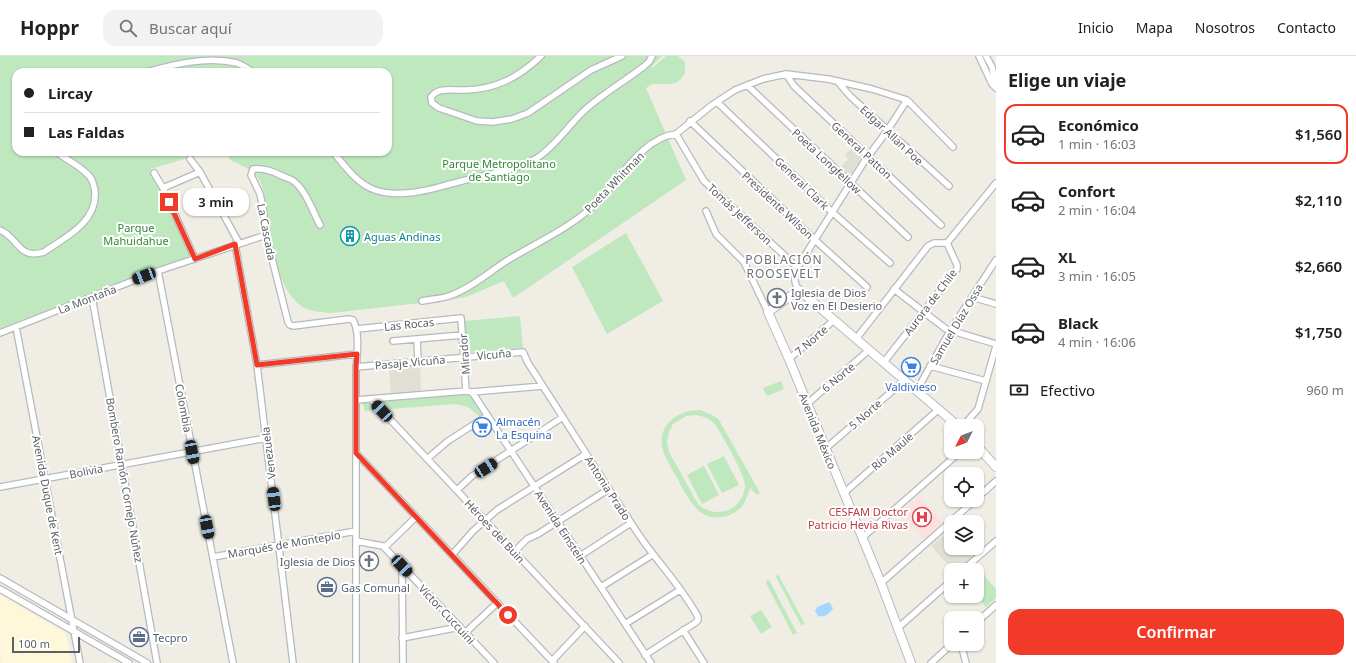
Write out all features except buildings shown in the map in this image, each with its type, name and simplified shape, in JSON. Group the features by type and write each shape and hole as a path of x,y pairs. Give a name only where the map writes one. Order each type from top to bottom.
{"street":[{"path":"541,56 528,68 513,78 495,86 480,89 438,91 431,97 432,103 439,108 477,121 493,122 512,119 528,113 592,70 622,56"},
{"path":"336,156 362,183 374,190 396,194 410,193 521,166 536,159 552,147 588,107 643,67 649,62 652,56"},
{"path":"979,56 992,84 996,86"},
{"path":"986,56 992,67 996,86"},
{"path":"160,68 188,60 212,58 238,63 246,68"},
{"name":"Poeta Whitman","path":"422,300 450,296 460,291 564,228 591,208 641,152 661,139 671,134 676,134 730,92 747,85 786,74 872,89 907,100 954,146"},
{"name":"General Patton","path":"786,74 794,86 941,224"},
{"name":"Edgar Allan Poe","path":"838,82 850,96 949,186"},
{"name":"Poeta Longfellow","path":"747,85 908,237"},
{"path":"907,100 832,212 798,268 795,281 799,290 950,419"},
{"name":"General Clark","path":"717,102 832,212 890,263"},
{"name":"Presidente Wilson","path":"690,122 867,287"},
{"name":"Tomás Jefferson","path":"676,134 704,181 798,268"},
{"path":"0,230 8,235 22,250 29,254 37,254 44,252 87,219 93,210 95,190 90,178 78,166 63,156"},
{"name":"Venezuela","path":"190,159 200,172 237,244 257,365 293,663"},
{"name":"La Cascada","path":"320,225 310,204 293,181 277,173 261,168 253,169 251,174 260,194 266,234 288,322 292,326 349,319 353,320 357,329"},
{"path":"163,188 200,172"},
{"path":"154,173 163,188 195,259"},
{"path":"856,339 928,246 934,243 947,244 996,183"},
{"name":"Avenida México","path":"706,210 716,234 744,262 768,312 789,359 899,627 911,663"},
{"name":"La Montaña","path":"0,333 158,271 266,234"},
{"name":"Aurora de Chile","path":"884,362 957,269 957,265 947,244"},
{"name":"Samuel Díaz Ossa","path":"917,390 950,331 994,267 996,260"},
{"name":"Colombia","path":"158,271 233,663"},
{"path":"894,289 946,329 996,345 978,409 969,419"},
{"path":"768,312 799,290"},
{"name":"Bombero Ramón Cornejo Núñez","path":"92,297 158,663"},
{"path":"972,297 996,304"},
{"name":"Las Rocas","path":"357,329 461,318"},
{"name":"Mirador","path":"461,318 469,391"},
{"name":"7 Norte","path":"789,359 834,320"},
{"name":"Avenida Duque de Kent","path":"16,327 80,663"},
{"path":"356,663 357,329"},
{"path":"393,342 463,335"},
{"path":"416,339 418,362"},
{"name":"6 Norte","path":"807,404 869,350"},
{"name":"Vicuña","path":"465,357 523,352"},
{"name":"Antonia Prado","path":"523,352 528,363 652,555 680,590 697,616 697,622 683,630"},
{"path":"257,365 357,354"},
{"name":"Pasaje Vicuña","path":"356,367 465,357"},
{"path":"930,366 986,382"},
{"name":"5 Norte","path":"825,449 905,380"},
{"path":"356,400 543,386"},
{"name":"Avenida Einstein","path":"469,391 488,416 651,663"},
{"name":"Héroes del Buin","path":"371,399 620,663"},
{"name":"Río Maule","path":"844,493 939,409"},
{"path":"427,459 443,445 488,416"},
{"path":"457,490 472,476 563,417"},
{"name":"Bolivia","path":"0,487 266,438"},
{"path":"984,452 994,461"},
{"path":"356,453 553,662 585,626"},
{"path":"452,555 468,536 497,510 586,454"},
{"path":"862,538 952,459"},
{"path":"984,492 996,481"},
{"path":"514,552 529,538 609,489"},
{"path":"881,583 966,507"},
{"path":"385,547 416,517"},
{"path":"580,556 631,523"},
{"name":"Marqués de Montepío","path":"213,557 356,531"},
{"name":"Marqués de Montepío","path":"356,541 380,544 385,547"},
{"path":"972,563 996,541"},
{"name":"Víctor Cuccuini","path":"385,547 494,663"},
{"path":"601,587 652,555"},
{"path":"402,566 402,663"},
{"path":"0,578 147,663"},
{"path":"899,627 944,587"},
{"path":"0,589 129,663"},
{"path":"625,624 680,590"},
{"path":"466,633 497,603"},
{"path":"984,616 996,605"},
{"path":"402,638 460,628"},
{"path":"645,655 683,630 704,663"},
{"path":"931,663 944,651"},
{"path":"963,651 966,663"}],"shaded area":[{"path":"854,145 864,154 849,177 840,168 848,159 845,155"},
{"path":"420,365 421,393 391,395 389,367"},
{"name":"CESFAM Doctor Patricio Hevia Rivas","path":"919,496 942,523 924,539 901,512"},
{"path":"944,535 944,555 970,555 972,557 965,563 947,563 931,546"},
{"path":"0,595 66,633 72,663 1,663"}],"green space":[{"name":"Parque Metropolitano de Santiago","path":"0,56 662,56 652,66 652,68 666,56 678,56 685,62 685,74 678,82 671,84 652,84 646,88 686,180 513,298 504,281 466,297 456,299 331,313 314,311 305,308 296,302 289,292 282,281 273,254 266,218 262,185 251,170 230,160 228,156 392,156 392,68 12,68 12,156 195,156 150,169 159,189 166,199 192,256 0,329"},
{"path":"626,233 663,301 607,334 572,267"},
{"path":"520,316 523,348 467,352 464,321"},
{"path":"781,381 784,389 767,396 763,388"},
{"path":"467,394 471,396 484,415 481,418 468,407 456,404 365,411 362,401"},
{"path":"700,410 714,416 719,420 760,493 757,495 750,488 743,505 728,516 710,517 699,511 686,495 664,454 662,441 666,426 677,416","holes":["696,415 705,417 713,422 732,453 744,480 745,485 740,501 728,510 720,512 712,511 705,509 698,504 669,452 667,442 669,432 673,424 686,416"]},
{"path":"724,456 739,485 722,493 707,464"},
{"path":"704,466 719,495 702,504 687,475"},
{"path":"778,574 805,624 801,625 776,577"},
{"path":"984,575 996,589 996,598 986,607 982,603 984,603"},
{"path":"767,580 769,580 797,633 793,635 766,583"},
{"path":"761,610 772,627 761,634 750,616"}],"water":[{"path":"829,602 833,608 831,612 825,616 818,616 815,611 817,607"}],"place":[{"name":"Aguas Andinas","path":"350,236"},
{"name":"Iglesia de Dios Voz en El Desierio","path":"777,298"},
{"name":"Valdivieso","path":"911,367"},
{"name":"Almacén La Esquina","path":"482,427"},
{"name":"CESFAM Doctor Patricio Hevia Rivas","path":"922,517"},
{"name":"Iglesia de Dios","path":"369,561"},
{"name":"Gas Comunal","path":"327,587"},
{"name":"Tecpro","path":"139,637"}],"district":[{"name":"POBLACIÓN ROOSEVELT","path":"784,266"}],"route":[{"path":"169,202 195,259 235,244 257,365 357,354 356,453 508,615"}],"park label":[{"name":"Parque Mahuidahue","path":"136,233"}]}
